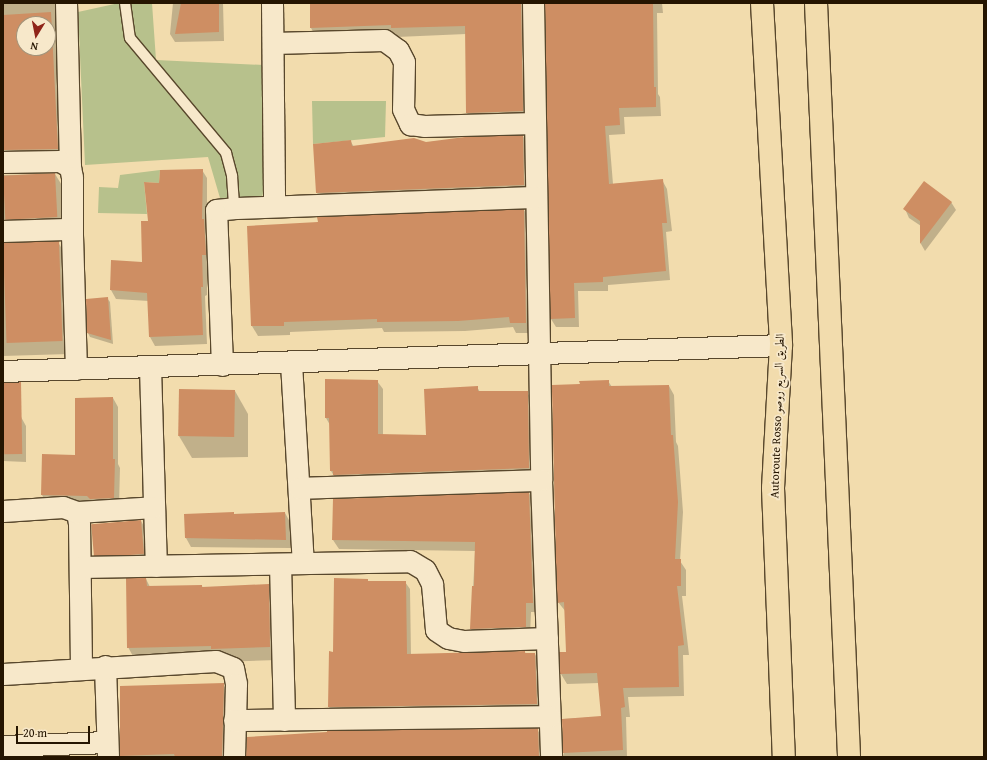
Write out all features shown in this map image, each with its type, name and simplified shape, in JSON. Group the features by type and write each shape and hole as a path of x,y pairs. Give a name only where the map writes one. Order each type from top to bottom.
{"highway":[{"name":"Autoroute Rosso الطريق السريع روصو","path":"762,3 781,345 773,488 784,757"},
{"path":"816,3 849,757"}],"street":[{"path":"66,3 70,167 72,177 72,235 76,369"},
{"path":"272,3 274,206"},
{"path":"533,3 541,480 551,757"},
{"path":"273,43 384,40 398,50 404,62 403,109 410,124 424,126 535,123"},
{"path":"3,162 60,161 70,167"},
{"path":"222,365 216,210 222,208 536,197"},
{"path":"3,231 66,228 72,235"},
{"path":"3,371 150,368 781,345"},
{"path":"292,363 303,563"},
{"path":"150,368 156,566"},
{"path":"299,488 541,480"},
{"path":"3,511 63,507 76,512 154,507"},
{"path":"76,512 79,523 81,668"},
{"path":"80,567 410,561 425,570 432,584 436,630 448,638 464,640 547,638"},
{"path":"280,564 284,720"},
{"path":"3,674 105,666 216,661 233,668 236,684 234,757"},
{"path":"3,746 108,750 105,666"},
{"path":"234,720 549,716"}],"lane":[{"path":"125,3 130,38 226,153 232,176 234,208"}],"green space":[{"path":"119,3 152,3 156,60 264,65 274,153 262,197 220,198 208,157 85,165 78,12"},
{"path":"312,101 386,101 385,137 313,144"},
{"path":"160,170 159,183 144,182 147,214 98,213 99,187 118,188 120,175"}],"building":[{"path":"181,3 219,3 219,32 175,34"},
{"path":"310,3 521,3 523,111 466,113 465,26 391,28 391,25 310,28"},
{"path":"545,3 653,3 654,87 656,87 656,107 619,108 620,125 605,126 609,184 663,179 667,223 662,223 666,271 603,277 603,282 574,283 575,318 550,319"},
{"path":"51,12 51,16 16,16 16,56 53,56 58,149 3,150 3,15"},
{"path":"523,135 524,185 316,193 313,144 351,140 352,146 414,138 426,142 465,137"},
{"path":"203,169 202,219 204,219 206,255 202,255 203,287 201,287 203,335 149,337 147,293 110,290 111,260 142,262 141,221 148,221 144,182 159,183 160,170"},
{"path":"55,173 57,217 5,220 3,176"},
{"path":"924,181 952,202 920,244 920,221 903,209"},
{"path":"524,209 526,323 510,323 509,317 458,321 377,322 377,319 284,322 284,326 251,326 247,226 318,222 317,217"},
{"path":"59,241 62,341 7,343 3,243"},
{"path":"108,297 111,340 87,333 86,299"},
{"path":"325,379 378,380 378,434 426,435 424,389 478,386 478,391 528,391 529,468 333,475 333,471 330,471 329,418 325,418"},
{"path":"609,380 609,386 669,385 671,435 673,435 678,502 675,559 681,559 681,586 677,586 684,645 678,646 679,687 623,688 625,707 621,708 623,750 563,753 562,719 601,716 597,673 560,674 559,652 566,652 564,602 557,603 552,385 580,384 579,381"},
{"path":"3,382 21,382 22,454 4,454"},
{"path":"179,389 235,390 234,437 178,436"},
{"path":"113,397 113,459 115,459 114,498 90,499 87,496 41,495 42,454 75,455 75,398"},
{"path":"529,492 533,603 526,603 526,627 470,629 472,586 474,586 475,542 332,540 333,499"},
{"path":"234,512 234,514 285,512 286,540 185,538 184,514"},
{"path":"141,520 144,554 94,558 91,524"},
{"path":"126,578 146,578 147,586 202,585 202,587 269,584 270,647 211,649 211,646 127,648"},
{"path":"334,578 368,579 368,581 406,581 407,654 525,651 525,653 535,653 537,704 328,707 329,651 333,652"},
{"path":"224,683 222,757 175,757 174,754 120,756 120,686"},
{"path":"538,728 539,757 246,757 247,737 327,731"}]}
